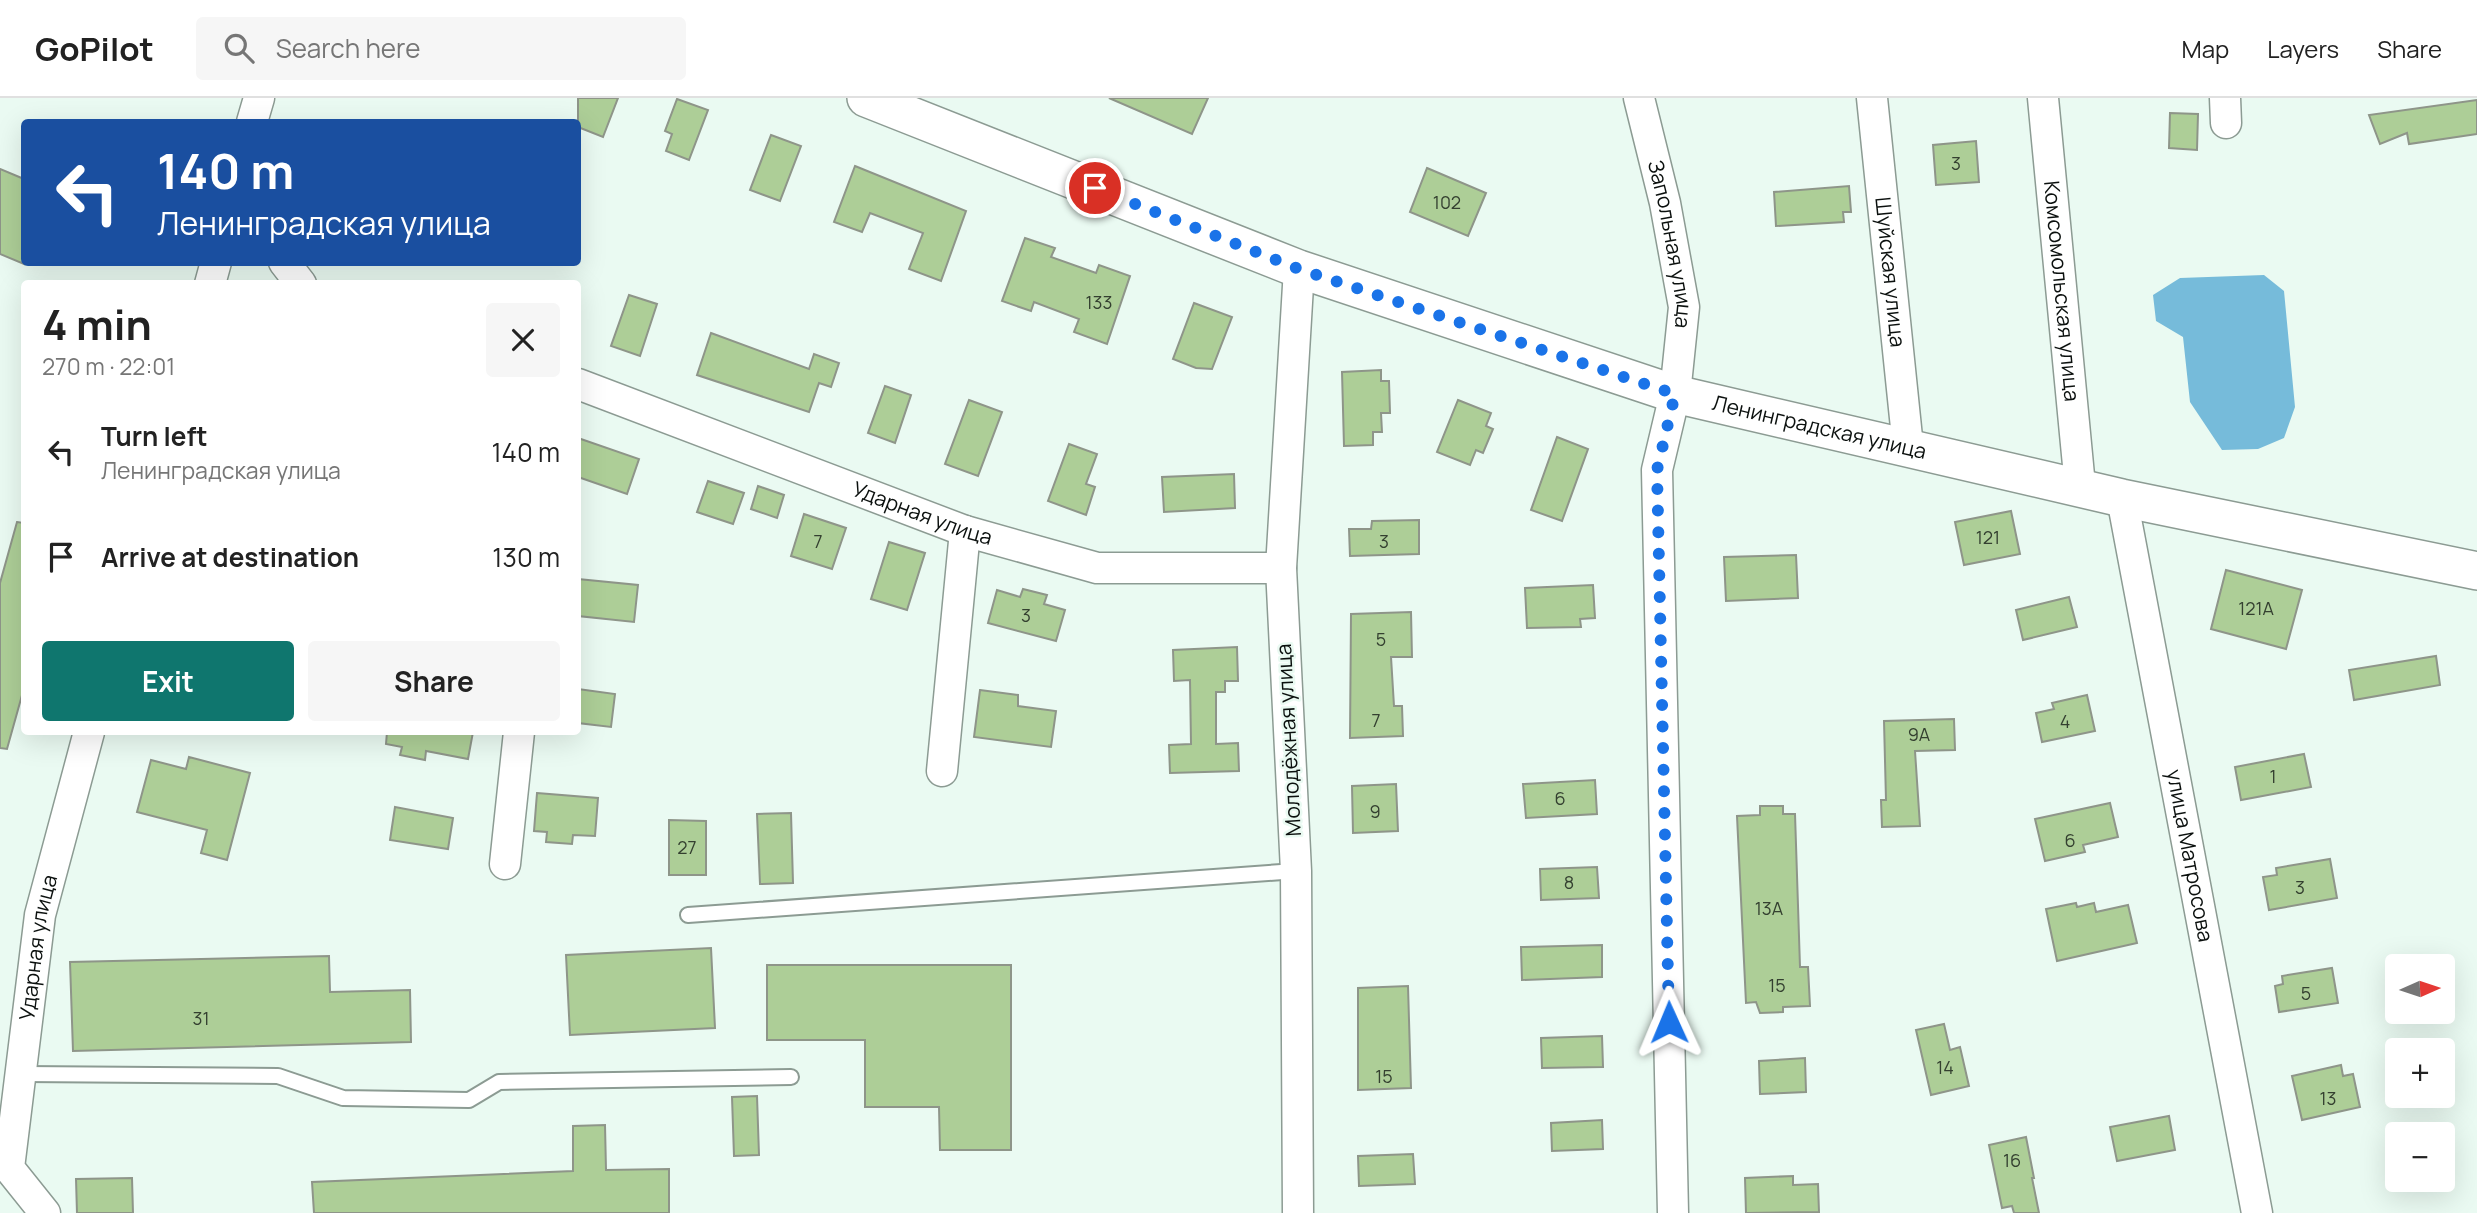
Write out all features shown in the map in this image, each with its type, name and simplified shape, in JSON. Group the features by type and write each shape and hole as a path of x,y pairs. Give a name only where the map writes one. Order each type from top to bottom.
{"street":[{"path":"253,119 259,98"},
{"name":"Ленинградская улица","path":"866,98 1299,269 1675,394 2080,486 2122,498 2477,571"},
{"name":"Запольная улица","path":"1640,98 1665,203 1684,307 1675,394 1657,470 1673,1213"},
{"name":"Шуйская улица","path":"1872,98 1908,447"},
{"name":"Комсомольская улица","path":"2043,98 2080,486"},
{"path":"287,266 298,280"},
{"name":"Молодёжная улица","path":"1298,1213 1296,871 1281,568 1299,269"},
{"name":"Ударная улица","path":"581,385 965,531 1097,568 1281,568"},
{"name":"улица Матросова","path":"2122,498 2257,1213"},
{"path":"942,771 965,531"},
{"name":"Ударная улица","path":"45,1213 9,1168 23,1074 40,915 88,735"},
{"path":"505,864 519,735"}],"lane":[{"path":"688,915 1296,871"},
{"path":"23,1074 278,1076 343,1098 469,1100 499,1082 791,1077"}],"water":[{"path":"2264,275 2284,291 2295,407 2284,438 2258,449 2222,450 2190,402 2183,337 2156,321 2153,295 2180,278"}],"building":[{"path":"578,98 618,98 603,137 581,128 581,119 578,119"},
{"path":"1109,98 1208,98 1192,134"},
{"path":"677,99 708,110 689,160 666,151 672,134 665,131"},
{"path":"2477,100 2477,134 2409,144 2407,133 2380,144 2369,115"},
{"path":"2170,113 2198,114 2197,150 2169,148"},
{"path":"771,135 801,146 780,201 750,190"},
{"path":"1976,141 1979,182 1936,185 1933,145"},
{"path":"855,166 966,211 941,281 909,269 923,233 870,213 862,232 834,222"},
{"path":"1427,168 1486,193 1468,236 1410,212"},
{"path":"0,169 21,178 21,263 0,254"},
{"path":"1849,186 1851,212 1843,212 1844,222 1776,226 1774,192"},
{"path":"1025,238 1055,248 1051,257 1096,273 1099,265 1130,276 1107,344 1074,332 1079,319 1034,302 1031,311 1002,301"},
{"path":"629,295 657,304 640,356 611,346"},
{"path":"1194,303 1232,317 1212,369 1196,368 1173,359"},
{"path":"711,333 809,369 814,354 839,363 831,387 819,383 809,412 697,375"},
{"path":"1381,370 1381,381 1389,381 1390,413 1381,413 1382,432 1373,432 1373,445 1344,446 1342,372"},
{"path":"885,386 911,395 895,443 868,433"},
{"path":"969,400 1002,412 978,476 945,464"},
{"path":"1458,400 1491,413 1486,426 1493,429 1483,453 1476,450 1470,465 1437,452"},
{"path":"1557,437 1588,449 1562,521 1531,510"},
{"path":"581,439 639,459 627,494 581,478"},
{"path":"1069,444 1097,454 1086,484 1095,487 1086,515 1048,501"},
{"path":"1234,474 1235,508 1164,512 1162,477"},
{"path":"708,481 744,493 733,524 697,512"},
{"path":"758,486 784,495 777,518 751,509"},
{"path":"2011,511 2020,554 1964,565 1955,522"},
{"path":"804,514 846,528 832,569 791,556"},
{"path":"1419,520 1419,554 1350,556 1349,529 1371,529 1372,521"},
{"path":"17,522 21,523 21,699 7,749 0,748 0,583"},
{"path":"889,542 925,553 907,610 871,599"},
{"path":"1796,555 1798,598 1726,601 1724,557"},
{"path":"2226,570 2302,590 2286,649 2211,629"},
{"path":"581,579 638,585 634,622 581,616"},
{"path":"1593,585 1595,618 1580,619 1581,627 1527,628 1525,588"},
{"path":"1023,589 1047,595 1044,604 1065,610 1056,641 988,623 997,590 1020,597"},
{"path":"2069,597 2077,627 2023,640 2016,610"},
{"path":"1411,612 1412,657 1391,657 1394,706 1402,706 1403,736 1350,738 1351,614"},
{"path":"1237,647 1238,681 1225,681 1225,692 1216,692 1216,744 1238,743 1239,771 1170,773 1169,745 1191,744 1190,680 1174,681 1173,650"},
{"path":"2436,656 2440,685 2354,700 2349,670"},
{"path":"581,689 615,694 611,727 581,723"},
{"path":"980,690 1018,695 1018,706 1056,711 1051,747 974,737"},
{"path":"2087,695 2095,731 2042,742 2036,713 2054,709 2052,703"},
{"path":"1954,719 1955,750 1915,751 1920,826 1882,827 1881,800 1886,800 1884,721"},
{"path":"387,735 472,735 468,759 426,751 425,760 400,755 402,747 386,744"},
{"path":"2304,754 2311,787 2241,800 2235,767"},
{"path":"189,757 250,773 227,860 201,853 207,830 137,812 151,760 186,769"},
{"path":"1595,780 1597,814 1526,818 1523,784"},
{"path":"1396,784 1398,831 1353,833 1352,786"},
{"path":"537,793 598,798 595,836 573,835 572,844 546,842 547,832 534,831"},
{"path":"2110,803 2118,837 2083,845 2085,852 2045,861 2035,819"},
{"path":"1760,806 1783,806 1783,814 1795,814 1800,967 1808,967 1810,1006 1783,1007 1783,1012 1760,1013 1756,1002 1746,1003 1737,816 1760,815"},
{"path":"395,807 453,818 448,849 390,840"},
{"path":"791,813 793,883 760,884 757,814"},
{"path":"669,820 706,821 706,875 669,875"},
{"path":"2330,859 2337,898 2269,910 2263,877 2277,875 2276,868"},
{"path":"1597,867 1599,898 1541,900 1540,869"},
{"path":"2076,903 2077,907 2094,903 2096,912 2128,905 2137,943 2057,961 2046,909"},
{"path":"1602,945 1602,977 1522,980 1521,947"},
{"path":"711,948 715,1028 570,1035 566,955"},
{"path":"329,956 330,992 410,990 411,1042 73,1051 70,962"},
{"path":"767,965 1011,965 1011,1150 940,1150 939,1107 865,1107 865,1040 767,1040"},
{"path":"2332,968 2338,1003 2279,1012 2275,986 2283,984 2282,976"},
{"path":"1408,986 1411,1088 1358,1090 1358,988"},
{"path":"1944,1024 1950,1050 1960,1047 1969,1086 1931,1095 1916,1030"},
{"path":"1602,1036 1603,1067 1542,1068 1541,1038"},
{"path":"1805,1058 1806,1092 1760,1094 1759,1061"},
{"path":"2341,1065 2343,1076 2353,1074 2360,1107 2302,1120 2292,1076"},
{"path":"757,1096 759,1155 734,1156 732,1097"},
{"path":"2169,1116 2175,1150 2117,1161 2110,1127"},
{"path":"1602,1120 1603,1149 1552,1151 1551,1123"},
{"path":"605,1125 606,1170 669,1169 669,1213 314,1213 312,1182 573,1171 573,1126"},
{"path":"2026,1137 2039,1213 2014,1213 2012,1206 2002,1208 1989,1145"},
{"path":"1413,1154 1415,1184 1359,1186 1358,1156"},
{"path":"1793,1176 1793,1185 1818,1184 1819,1212 1746,1213 1745,1178"},
{"path":"132,1178 133,1213 77,1213 76,1179"}],"route":[{"path":"1095,188 1299,269 1545,348 1675,394 1657,470 1669,1022"}]}
